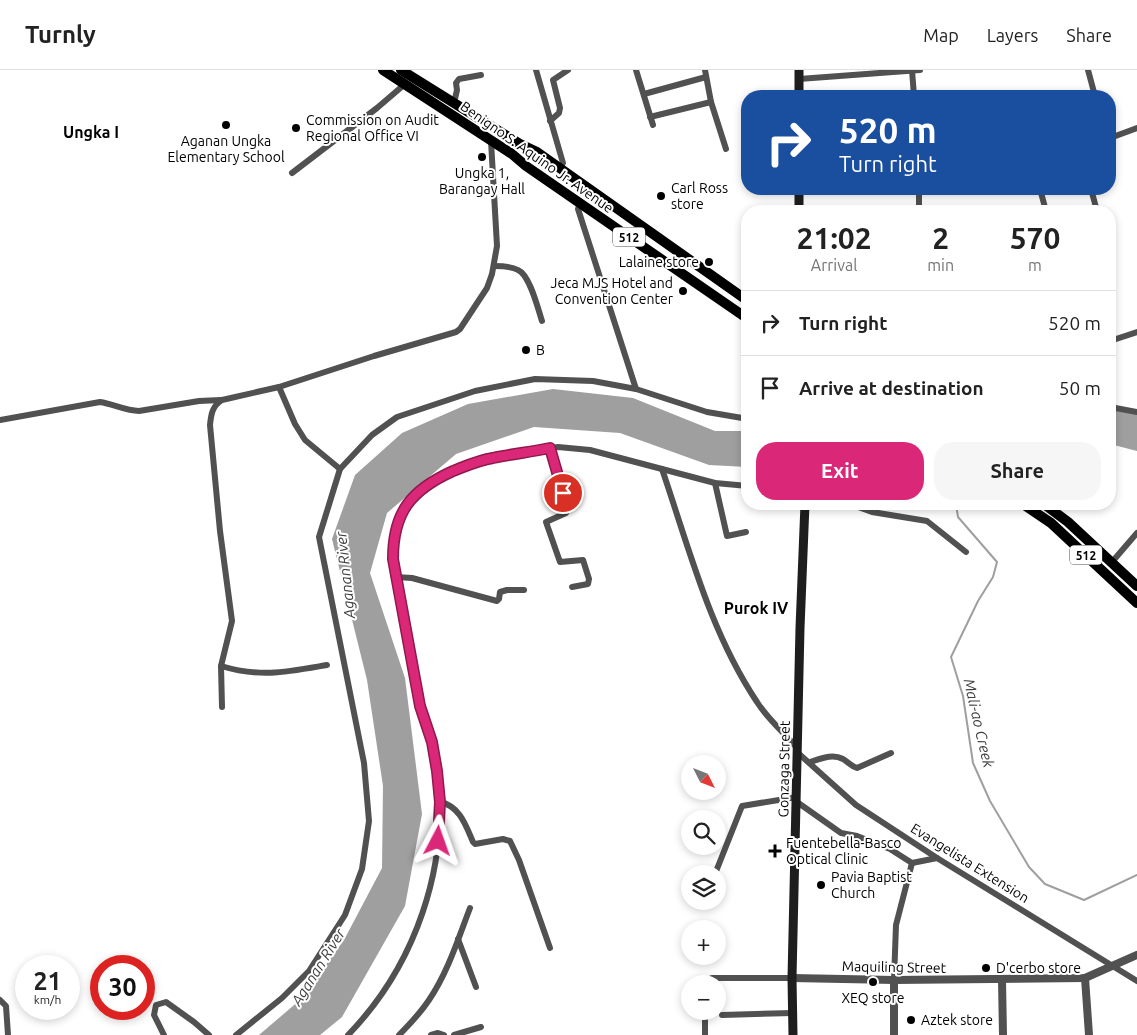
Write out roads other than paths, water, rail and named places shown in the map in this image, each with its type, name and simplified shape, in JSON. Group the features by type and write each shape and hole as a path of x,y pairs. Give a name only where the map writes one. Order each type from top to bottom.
{"main road":[{"name":"Benigno S. Aquino Jr. Avenue","path":"384,70 512,154 526,166 741,314"},
{"name":"Benigno S. Aquino Jr. Avenue","path":"401,70 520,144 537,152 741,296"},
{"path":"799,75 799,90"},
{"path":"491,141 498,130"},
{"path":"685,275 682,272 683,265 689,262 694,263"},
{"name":"Gonzaga Street","path":"793,1035 792,978 805,510"},
{"name":"512","path":"1032,510 1051,523 1137,603"},
{"name":"512","path":"1052,510 1068,522 1137,586"}],"street":[{"path":"536,70 563,163 560,168"},
{"path":"550,121 559,113 560,108 553,80 568,70"},
{"path":"636,70 653,125"},
{"path":"912,70 914,90"},
{"path":"799,75 920,70"},
{"path":"1088,70 1093,90"},
{"path":"644,94 706,74 711,102 726,149"},
{"path":"454,104 457,90 456,83 459,79 481,75"},
{"path":"292,173 377,108 405,84"},
{"path":"650,117 711,102"},
{"path":"1116,136 1137,128"},
{"path":"0,420 100,402 132,411 139,411 199,401 222,400 279,387 456,332 460,329 487,288 498,246 491,141"},
{"path":"580,203 578,209 636,388"},
{"path":"494,266 521,271 526,279 542,321"},
{"path":"1116,339 1137,332"},
{"path":"236,1035 282,998 309,971 345,915 362,868 369,821 364,763 319,537 340,469 372,435 397,417 475,391 535,379 593,381 636,388 706,412 741,418"},
{"path":"279,387 295,424 305,440 340,469"},
{"path":"222,400 216,404 211,414 210,425 220,531 232,622 221,666 222,708"},
{"path":"1116,408 1137,412"},
{"path":"348,1035 370,1011 411,944 433,882 436,861 440,802 432,742 420,706 396,577 393,539 400,518 411,499 420,489 433,480 473,464 492,458 558,447 590,450 715,483 741,485"},
{"path":"550,448 568,508 566,513 546,522 560,562 583,560 589,579 588,584 572,587"},
{"name":"Evangelista Extension","path":"662,469 710,613 733,662 758,704 773,724 798,751 856,805 937,858 1137,981"},
{"path":"715,483 727,536 746,532"},
{"path":"866,510 927,521 966,552"},
{"path":"1112,562 1137,533"},
{"path":"396,577 412,578 497,601 500,592 524,590"},
{"path":"221,666 250,674 286,672 327,665"},
{"path":"810,762 829,756 836,756 857,768 891,754"},
{"path":"719,865 742,806 797,799 841,833 857,836 890,849 912,863 937,858"},
{"path":"440,802 452,806 460,816 473,842 478,844 503,839 510,841 519,860 550,948"},
{"path":"894,1035 896,925 912,863"},
{"path":"399,1035 435,991 470,908"},
{"path":"458,939 476,987"},
{"name":"Maquiling Street","path":"726,978 894,980 1085,978 1114,967 1137,955"},
{"path":"1085,978 1089,1035"},
{"path":"1002,980 1003,1035"},
{"path":"0,1000 6,1006 3,1027 8,1035"},
{"path":"164,1035 154,1015 156,1005 166,1002 209,1035"},
{"path":"726,1015 794,1013"},
{"path":"705,1020 705,1035"},
{"path":"454,1035 481,1027"},
{"path":"431,1035 438,1033 444,1035"}],"water":[{"name":"Aganan River","path":"553,389 633,398 715,431 741,431 741,467 709,465 620,433 534,427 456,454 387,513 370,573 405,678 422,814 405,906 342,1017 320,1035 259,1035 300,1000 344,940 382,868 383,786 367,680 332,539 355,475 402,433 468,404"},
{"path":"1116,411 1137,414 1137,451 1116,446"}],"waterway":[{"name":"Mali-ao Creek","path":"957,510 958,517 997,562 993,577 978,601 951,657 963,696 973,763 990,801 1029,867 1045,884 1084,900 1137,875"}],"place":[{"name":"Aganan Ungka Elementary School","path":"226,125"},
{"name":"Commission on Audit Regional Office VI","path":"296,128"},
{"name":"Ungka 1, Barangay Hall","path":"482,157"},
{"name":"Carl Ross store","path":"661,196"},
{"name":"Lalaine store","path":"709,262"},
{"name":"Jeca MJS Hotel and Convention Center","path":"683,291"},
{"name":"B","path":"526,350"},
{"name":"Fuentebella-Basco Optical Clinic","path":"775,851"},
{"name":"Pavia Baptist Church","path":"821,885"},
{"name":"D'cerbo store","path":"986,968"},
{"name":"XEQ store","path":"873,982"},
{"name":"Aztek store","path":"911,1020"}],"district":[{"name":"Ungka I","path":"91,132"},
{"name":"Purok IV","path":"756,608"}]}
